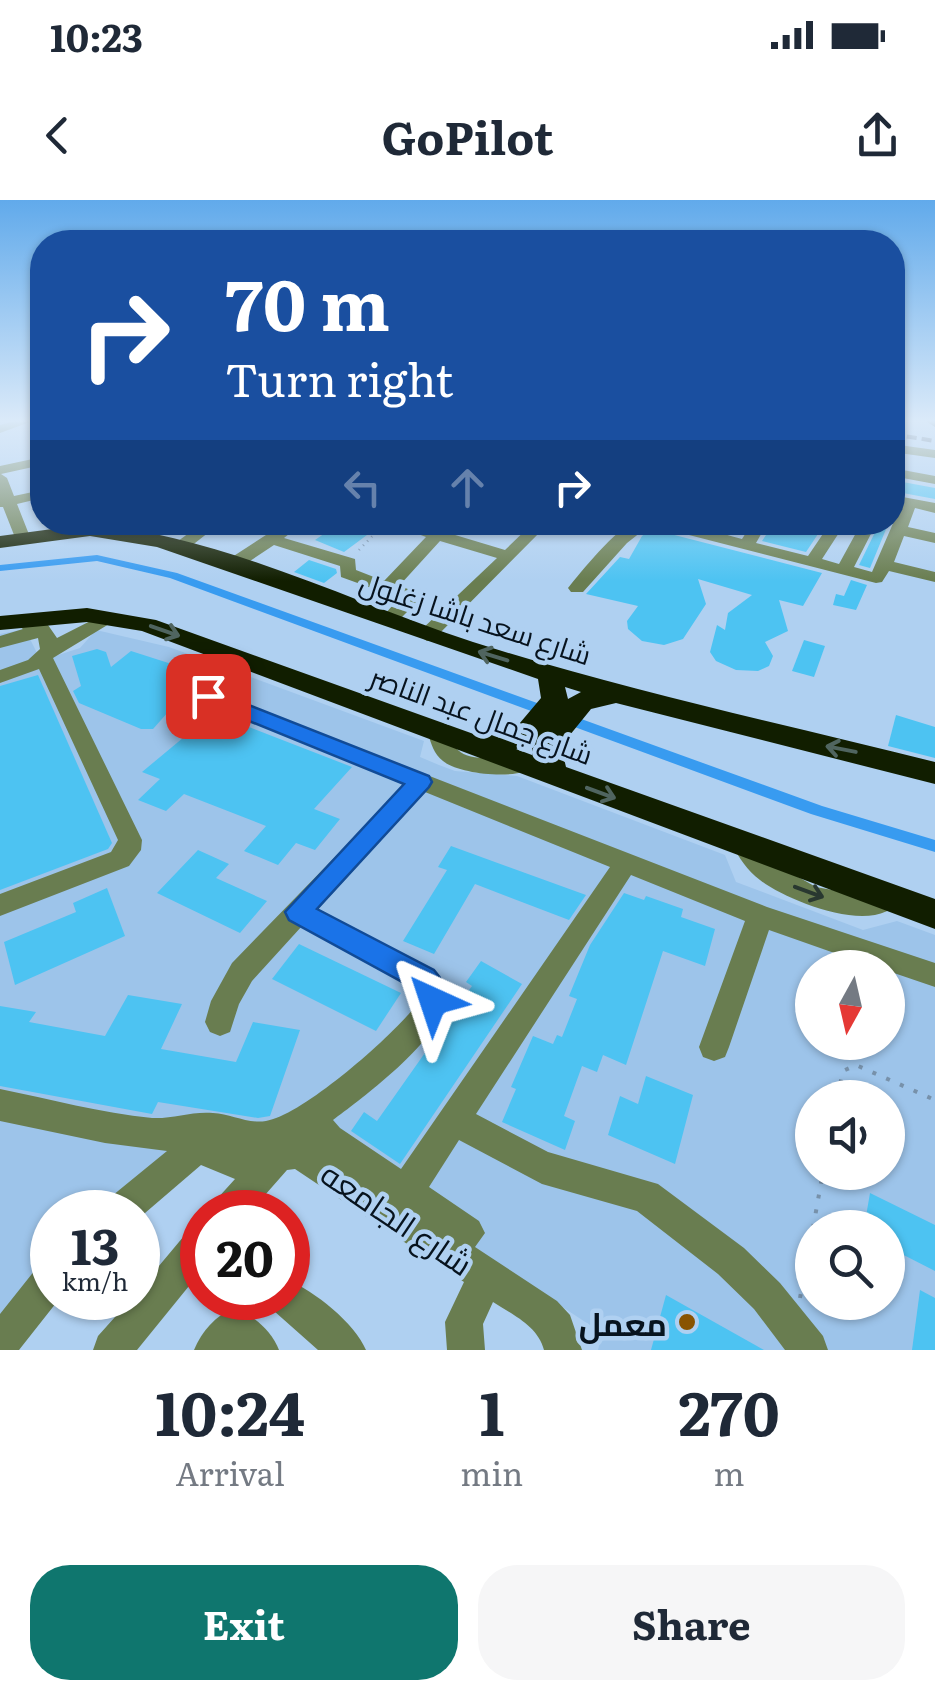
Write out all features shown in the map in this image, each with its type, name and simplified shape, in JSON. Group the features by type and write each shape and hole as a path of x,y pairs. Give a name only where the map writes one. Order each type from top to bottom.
{"highway":[{"name":"شارع سعد باشا زغلول","path":"11,540 50,535"},
{"name":"شارع سعد باشا زغلول","path":"148,535 427,635 626,697 727,727 868,755 935,774"},
{"name":"شارع جمال عبد الناصر","path":"15,629 65,615 108,616 174,634 455,746 531,750 558,777 935,914"},
{"path":"540,670 565,702"},
{"path":"531,750 565,702 603,694 626,697"}],"street":[{"path":"0,474 11,540"},
{"path":"905,474 935,480"},
{"path":"5,502 30,497"},
{"path":"905,502 935,508"},
{"path":"905,532 935,538"},
{"path":"180,547 196,535"},
{"path":"232,565 278,535"},
{"path":"435,535 508,556"},
{"path":"387,588 445,535"},
{"path":"427,635 530,535"},
{"path":"577,588 628,535"},
{"path":"720,535 746,546 878,578 896,535"},
{"path":"746,546 753,535"},
{"path":"812,562 830,535"},
{"path":"844,570 863,535"},
{"path":"272,539 349,562 347,572 409,598 388,621"},
{"path":"886,565 935,576"},
{"path":"0,676 28,668 108,616"},
{"path":"0,905 120,859 129,850 130,840 47,654 49,638 15,629"},
{"path":"208,696 624,864 760,916 935,975"},
{"path":"220,1022 225,1001 242,972 425,783 455,746"},
{"path":"406,1192 624,864"},
{"path":"0,1105 164,1135 211,1129 253,1139 279,1134 311,1116 391,1052 428,1015 433,1001 431,988 424,979 298,912"},
{"path":"714,1047 760,916"},
{"path":"311,1116 328,1140 467,1233"},
{"path":"454,1119 542,1167 646,1196 731,1261 767,1296 802,1340"},
{"path":"145,1190 194,1150 206,1148 261,1174"},
{"name":"شارع الجامعه","path":"247,1190 278,1156 299,1152 551,1320 563,1350"},
{"path":"112,1350 180,1269"},
{"path":"466,1350 464,1322 487,1276"},
{"path":"0,1344 30,1306"},
{"path":"310,1318 347,1350"},
{"path":"213,1350 234,1327 260,1350"}],"path":[{"path":"349,562 377,535"},
{"path":"840,1080 842,1072 856,1065 890,1080"},
{"path":"905,1087 935,1100"}],"shaded area":[{"path":"25,629 39,657 46,659 80,648 96,630 169,647 424,741 420,757 455,771 517,776 725,855 736,882 863,930 897,921 935,935 935,1350 598,1350 602,1333 300,1135 212,1130 140,1190 30,1190 30,1298 0,1337 0,634"}],"building":[{"path":"905,482 935,488 935,499 905,493"},
{"path":"322,535 367,535 344,552 315,540"},
{"path":"674,535 822,573 803,606 779,600 788,631 765,642 773,656 769,666 758,671 736,670 716,661 710,652 717,625 725,630 728,613 752,595 698,579 706,604 683,639 664,645 642,641 628,629 627,621 638,606 586,594 620,557 629,559 642,536"},
{"path":"766,535 817,535 806,552 762,541"},
{"path":"874,535 884,535 870,568 859,565"},
{"path":"309,560 336,569 337,573 324,583 294,572"},
{"path":"851,580 867,585 856,610 833,605 836,594 844,596"},
{"path":"804,640 825,646 814,677 792,671"},
{"path":"97,649 106,652 111,667 131,651 209,676 200,684 206,685 193,697 184,694 153,729 141,729 79,703 73,691 81,686 72,656"},
{"path":"38,675 112,843 108,849 0,890 0,686"},
{"path":"213,713 352,767 314,809 340,819 315,850 296,843 278,865 244,851 266,826 184,794 166,811 138,800 160,779 142,772"},
{"path":"896,715 935,727 935,758 888,746"},
{"path":"451,846 586,895 569,920 475,884 434,954 403,941 447,870 438,867"},
{"path":"198,850 229,864 216,878 267,901 240,933 157,893"},
{"path":"107,888 125,936 15,985 4,942 76,912 73,903"},
{"path":"624,893 683,909 681,917 715,929 705,966 663,951 626,1065 603,1055 597,1072 582,1066 564,1116 575,1121 565,1150 502,1122 516,1089 511,1087 533,1036 553,1044 557,1035 562,1037 577,999 569,996 590,945"},
{"path":"299,944 401,993 376,1031 272,979"},
{"path":"481,961 522,984 400,1164 351,1131 364,1112 377,1121 472,986 466,982"},
{"path":"128,995 182,1004 161,1049 236,1062 253,1022 300,1030 270,1116 258,1118 158,1102 152,1114 0,1086 0,1006 36,1012 29,1022 105,1036"},
{"path":"646,1076 693,1095 675,1164 608,1135 620,1096 638,1104"},
{"path":"870,1193 905,1210 867,1210"},
{"path":"905,1210 935,1225 935,1271 905,1256"},
{"path":"920,1290 935,1298 935,1350 912,1350"},
{"name":"معمل","path":"666,1295 764,1350 651,1350"}],"waterway":[{"path":"0,568 97,558 173,575 817,810 935,846"}],"place":[{"name":"معمل","path":"687,1322"}],"route":[{"path":"208,696 420,782 298,912 424,979 431,988 433,1001"}]}
